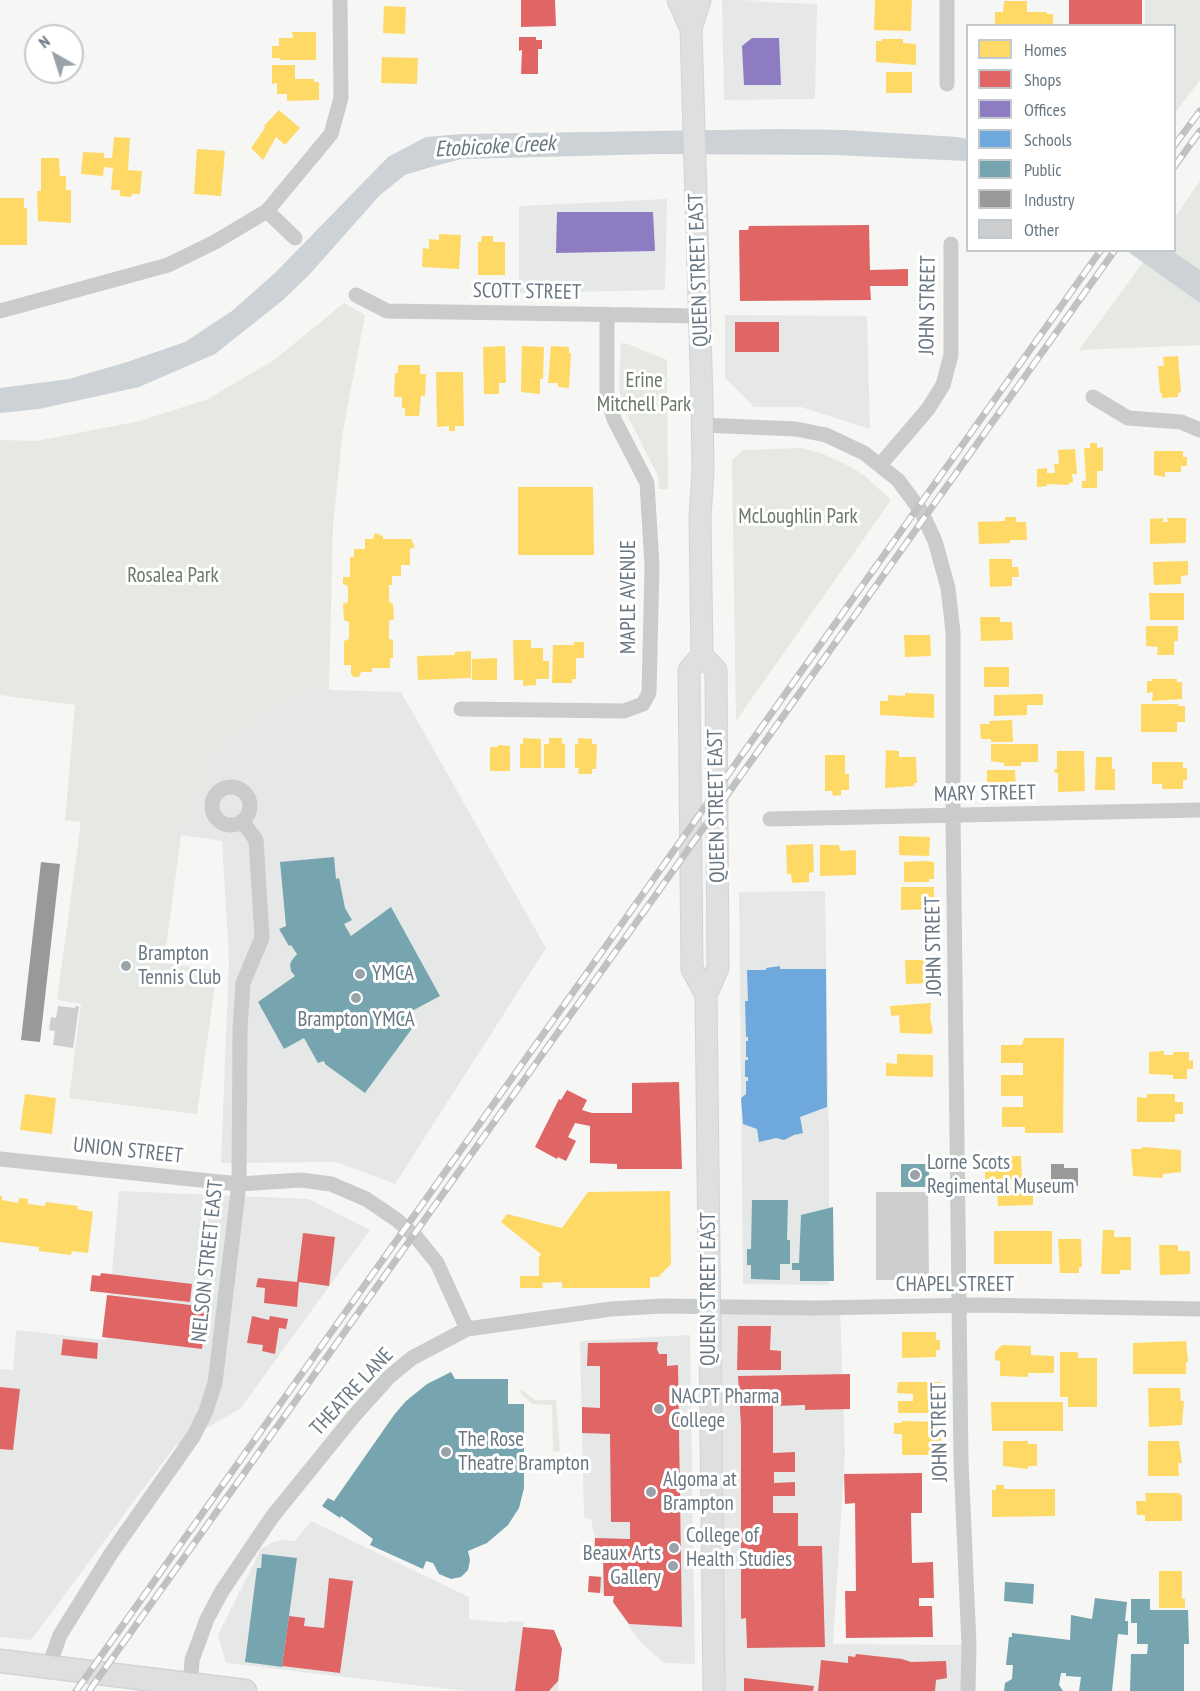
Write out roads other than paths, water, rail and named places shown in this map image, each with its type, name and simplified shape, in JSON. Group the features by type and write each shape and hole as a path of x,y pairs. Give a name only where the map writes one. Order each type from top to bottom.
{"main road":[{"name":"QUEEN STREET EAST","path":"678,0 691,29"},
{"name":"QUEEN STREET EAST","path":"700,0 691,29 701,316 702,655 716,670 718,968 706,995 714,1691"},
{"path":"0,1660 190,1688 245,1691"}],"street":[{"path":"0,311 168,265 215,242 267,211 331,134 341,98 340,0"},
{"path":"947,0 947,84"},
{"path":"267,211 295,238"},
{"name":"JOHN STREET","path":"951,244 951,355 943,385 928,409 880,465 906,491 931,530 948,588 953,632 961,1461 969,1645 968,1691"},
{"name":"SCOTT STREET","path":"356,295 387,311 701,316"},
{"name":"MAPLE AVENUE","path":"461,709 624,711 643,704 649,693 652,566 647,483 614,419 607,397 607,314"},
{"path":"1093,397 1128,418 1181,422 1200,430"},
{"path":"702,425 796,429 813,432 845,443 880,465"},
{"name":"MARY STREET","path":"770,819 1200,810"},
{"name":"NELSON STREET EAST","path":"49,1666 60,1635 112,1552 193,1437 206,1411 215,1383 239,1185 240,1029 243,983 262,938 256,840 242,821"},
{"name":"UNION STREET","path":"0,1159 239,1185 301,1180 331,1185 366,1199 397,1220 416,1237 437,1263 467,1329"},
{"name":"CHAPEL STREET","path":"709,1307 814,1308 960,1305 1200,1309"},
{"name":"THEATRE LANE","path":"190,1688 192,1660 207,1619 222,1591 272,1517 353,1417 389,1377 412,1358 467,1329 611,1309 662,1306 709,1307"}],"water":[{"name":"Etobicoke Creek","path":"844,130 966,139 966,161 834,155 656,154 462,159 431,167 405,175 380,195 309,275 283,300 215,354 139,387 39,409 0,413 0,388 69,379 185,342 232,311 276,272 388,157 426,137 462,134"},
{"path":"1128,252 1173,252 1200,270 1200,303"}],"railway":[{"path":"1176,143 1200,111"},
{"path":"1176,164 1200,131"},
{"path":"76,1691 1100,252"},
{"path":"89,1691 1114,252"}],"place":[{"name":"Brampton Tennis Club","path":"126,966"},
{"name":"YMCA","path":"360,974"},
{"name":"Brampton YMCA","path":"356,998"},
{"name":"Lorne Scots Regimental Museum","path":"915,1175"},
{"name":"NACPT Pharma College","path":"659,1409"},
{"name":"The Rose Theatre Brampton","path":"446,1452"},
{"name":"Algoma at Brampton","path":"651,1492"},
{"name":"College of Health Studies","path":"674,1548"},
{"name":"Beaux Arts Gallery","path":"673,1566"}],"park label":[{"name":"Erine Mitchell Park","path":"644,393"},
{"name":"McLoughlin Park","path":"798,517"},
{"name":"Rosalea Park","path":"173,576"}]}
